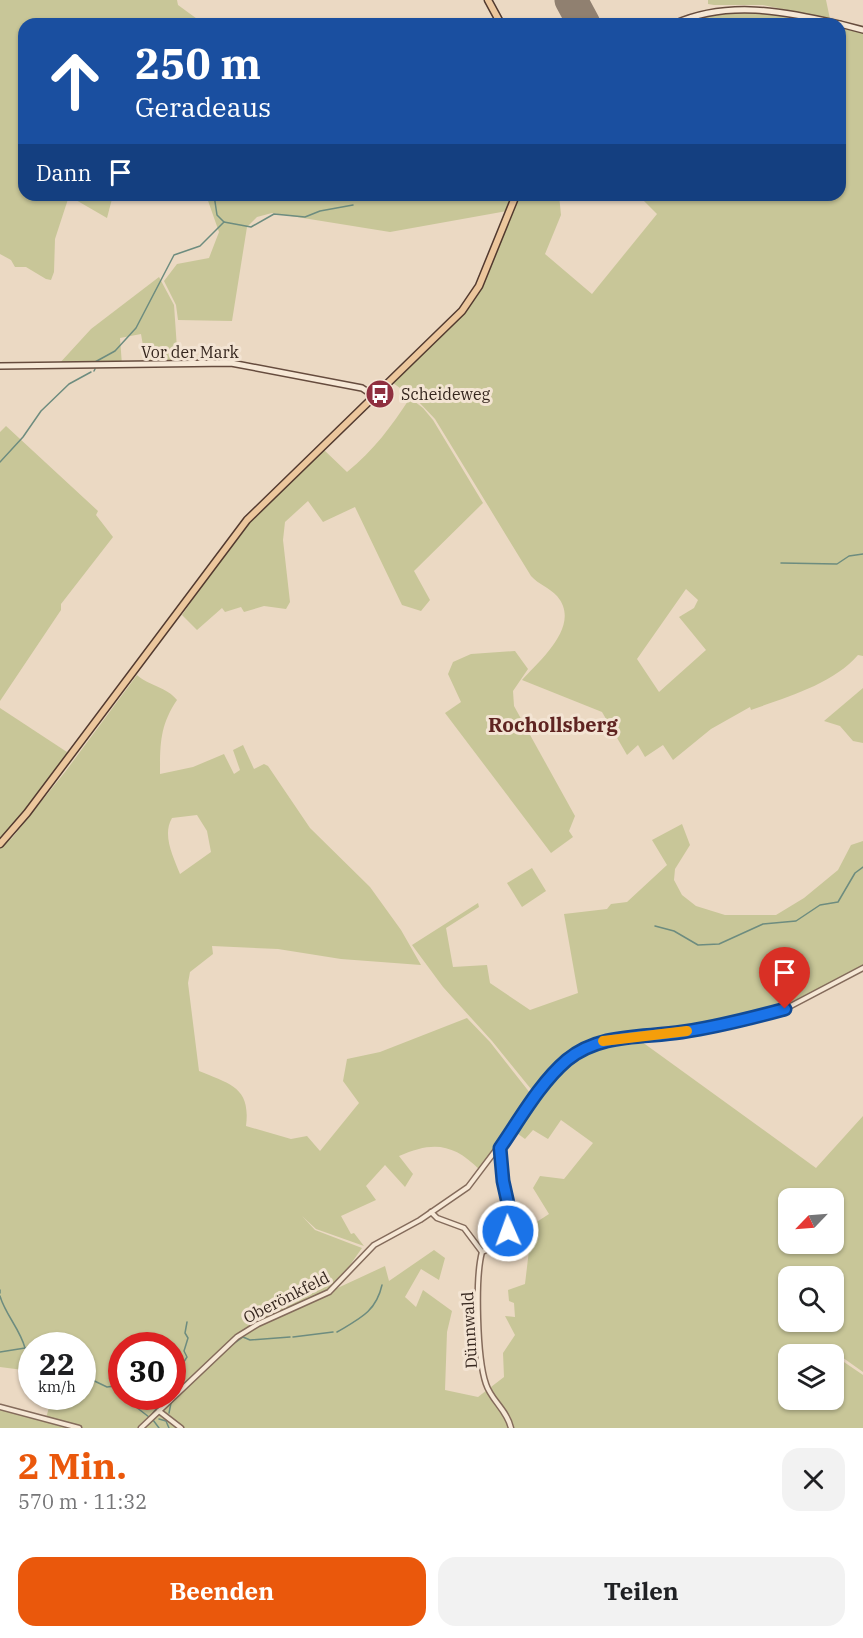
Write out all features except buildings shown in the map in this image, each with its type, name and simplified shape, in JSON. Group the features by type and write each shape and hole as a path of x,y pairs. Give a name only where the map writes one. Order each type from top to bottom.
{"main road":[{"path":"488,0 498,18"},
{"path":"0,843 27,813 247,520 446,328 471,300 514,201"}],"street":[{"path":"688,18 705,10 740,5 764,7 813,18"},
{"path":"846,26 863,30"},
{"name":"Vor der Mark","path":"0,366 236,364 365,389 374,396"},
{"name":"Oberönkfeld","path":"141,1428 237,1337 258,1324 329,1292 374,1245 431,1212 472,1183 560,1068 586,1048 600,1042 683,1032 785,1009 863,968"},
{"path":"431,1212 437,1218 464,1228 482,1252 501,1244 511,1223 500,1148"},
{"name":"Dünnwald","path":"482,1252 479,1315 485,1381 489,1391 505,1410 511,1428"},
{"path":"0,1407 79,1428"},
{"path":"159,1411 181,1428"}],"shaded area":[{"path":"0,0 177,0 178,5 196,18 18,18 18,201 67,201 55,239 54,272 51,280 26,267 15,267 11,260 0,254"},
{"path":"708,0 826,0 830,18 763,5 708,4"},
{"path":"732,9 801,18 701,18"},
{"path":"846,29 863,33 863,656 858,655 836,674 809,689 751,710 750,707 711,729 673,760 663,745 645,757 638,745 627,755 602,712 522,680 556,641 565,619 563,607 554,593 531,576 435,419 417,400 393,383 471,301 515,201 560,201 561,215 545,254 592,294 657,214 644,201 846,201","holes":["686,589 698,600 694,608 679,617 706,650 659,692 637,659"]},
{"path":"78,201 111,201 107,218"},
{"path":"208,201 511,201 507,211 390,232 272,213 257,217 247,227 232,321 178,320 176,305 164,281 177,264 209,258 219,232"},
{"path":"159,277 174,305 178,363 146,363 141,334 120,338 122,365 58,365 91,329"},
{"path":"410,398 433,420 483,503 414,571 430,600 421,611 402,605 355,507 323,522 308,501 285,522 283,540 290,602 286,609 264,606 244,612 241,607 225,612 222,608 197,630 182,615 228,548 249,522 323,449 347,472 382,438"},
{"path":"6,426 98,511 96,515 113,537 61,604 61,610 0,701 0,432"},
{"path":"515,651 528,669 513,691 514,706 575,816 569,831 573,837 551,853 445,713 461,702 448,674 453,662 471,654"},
{"path":"137,675 168,692 177,700 164,726 160,774 193,767 224,754 234,774 240,770 233,750 243,745 254,769 264,764 268,766 310,828 370,887 401,930 421,965 341,959 278,949 212,946 213,954 190,972 188,983 199,1071 229,1084 242,1095 247,1113 246,1126 291,1139 307,1136 320,1151 359,1103 343,1081 347,1059 380,1052 467,1018 490,1042 534,1098 480,1170 461,1154 442,1147 422,1148 399,1156 413,1174 405,1187 385,1165 366,1186 376,1200 341,1216 351,1234 354,1233 364,1246 316,1229 302,1216 315,1230 362,1248 336,1285 288,1311 385,1266 389,1281 434,1250 445,1258 439,1280 421,1269 405,1297 416,1307 423,1290 452,1311 447,1332 445,1390 478,1397 504,1377 503,1353 515,1335 505,1316 515,1317 514,1303 509,1301 508,1290 525,1284 532,1225 549,1214 533,1188 540,1176 564,1179 593,1143 561,1120 548,1139 533,1130 525,1139 514,1131 550,1081 579,1055 596,1046 616,1040 638,1039 816,1168 863,1116 863,1372 844,1359 844,1344 778,1344 778,1410 844,1410 844,1362 863,1375 863,1428 181,1428 159,1411 186,1410 186,1385 235,1338 186,1383 186,1332 108,1332 108,1410 158,1410 139,1428 0,1428 0,1407 46,1418 48,1410 96,1410 96,1332 18,1332 18,1369 0,1367 0,848 12,838 65,772","holes":["197,815 207,831 211,852 180,874 168,838 169,825 172,818"]},
{"path":"863,688 863,743 853,741 840,726 824,721"},
{"path":"0,708 70,754 7,834 0,838"},
{"path":"682,824 690,845 675,869 674,880 682,895 696,906 725,915 776,915 804,898 838,870 851,845 863,841 863,965 800,1000 771,1011 686,1029 608,1038 591,1043 550,1076 535,1094 492,1041 443,987 412,945 478,903 479,907 446,928 453,967 487,965 490,983 530,1010 578,993 564,914 607,909 611,904 627,902 667,865 652,840"},
{"path":"532,868 546,891 522,907 507,883"},
{"path":"160,1412 178,1428 143,1428"}],"waterway":[{"path":"95,362 115,351 136,328 174,255 200,246 224,222 217,215 215,201"},
{"path":"224,222 251,227 274,214 305,217 320,211 353,205"},
{"path":"0,462 23,437 41,411 69,384 91,372"},
{"path":"781,563 837,564 849,556 863,554"},
{"path":"655,926 674,931 698,945 719,944 763,924 796,921 820,905 838,902 855,873 863,867"},
{"path":"337,1332 366,1314 376,1302 382,1285"},
{"path":"0,1296 19,1332"},
{"path":"185,1332 187,1322"},
{"path":"293,1337 333,1332"},
{"path":"186,1335 188,1338 186,1344"},
{"path":"229,1347 243,1337 250,1340 290,1337"},
{"path":"0,1352 18,1349"},
{"path":"186,1355 186,1359"},
{"path":"96,1382 108,1387"},
{"path":"169,1413 171,1403 191,1383"},
{"path":"140,1410 149,1417"},
{"path":"159,1419 166,1421 169,1428"},
{"path":"153,1420 159,1428"}],"runway":[{"path":"571,0 581,18"}],"slow traffic":[{"path":"603,1041 687,1031"}],"place":[{"name":"Scheideweg","path":"380,394"}],"district":[{"name":"Rochollsberg","path":"553,724"}],"route":[{"path":"508,1231 511,1217 503,1181 500,1148 551,1077 568,1060 600,1042 683,1032 785,1009"}]}
